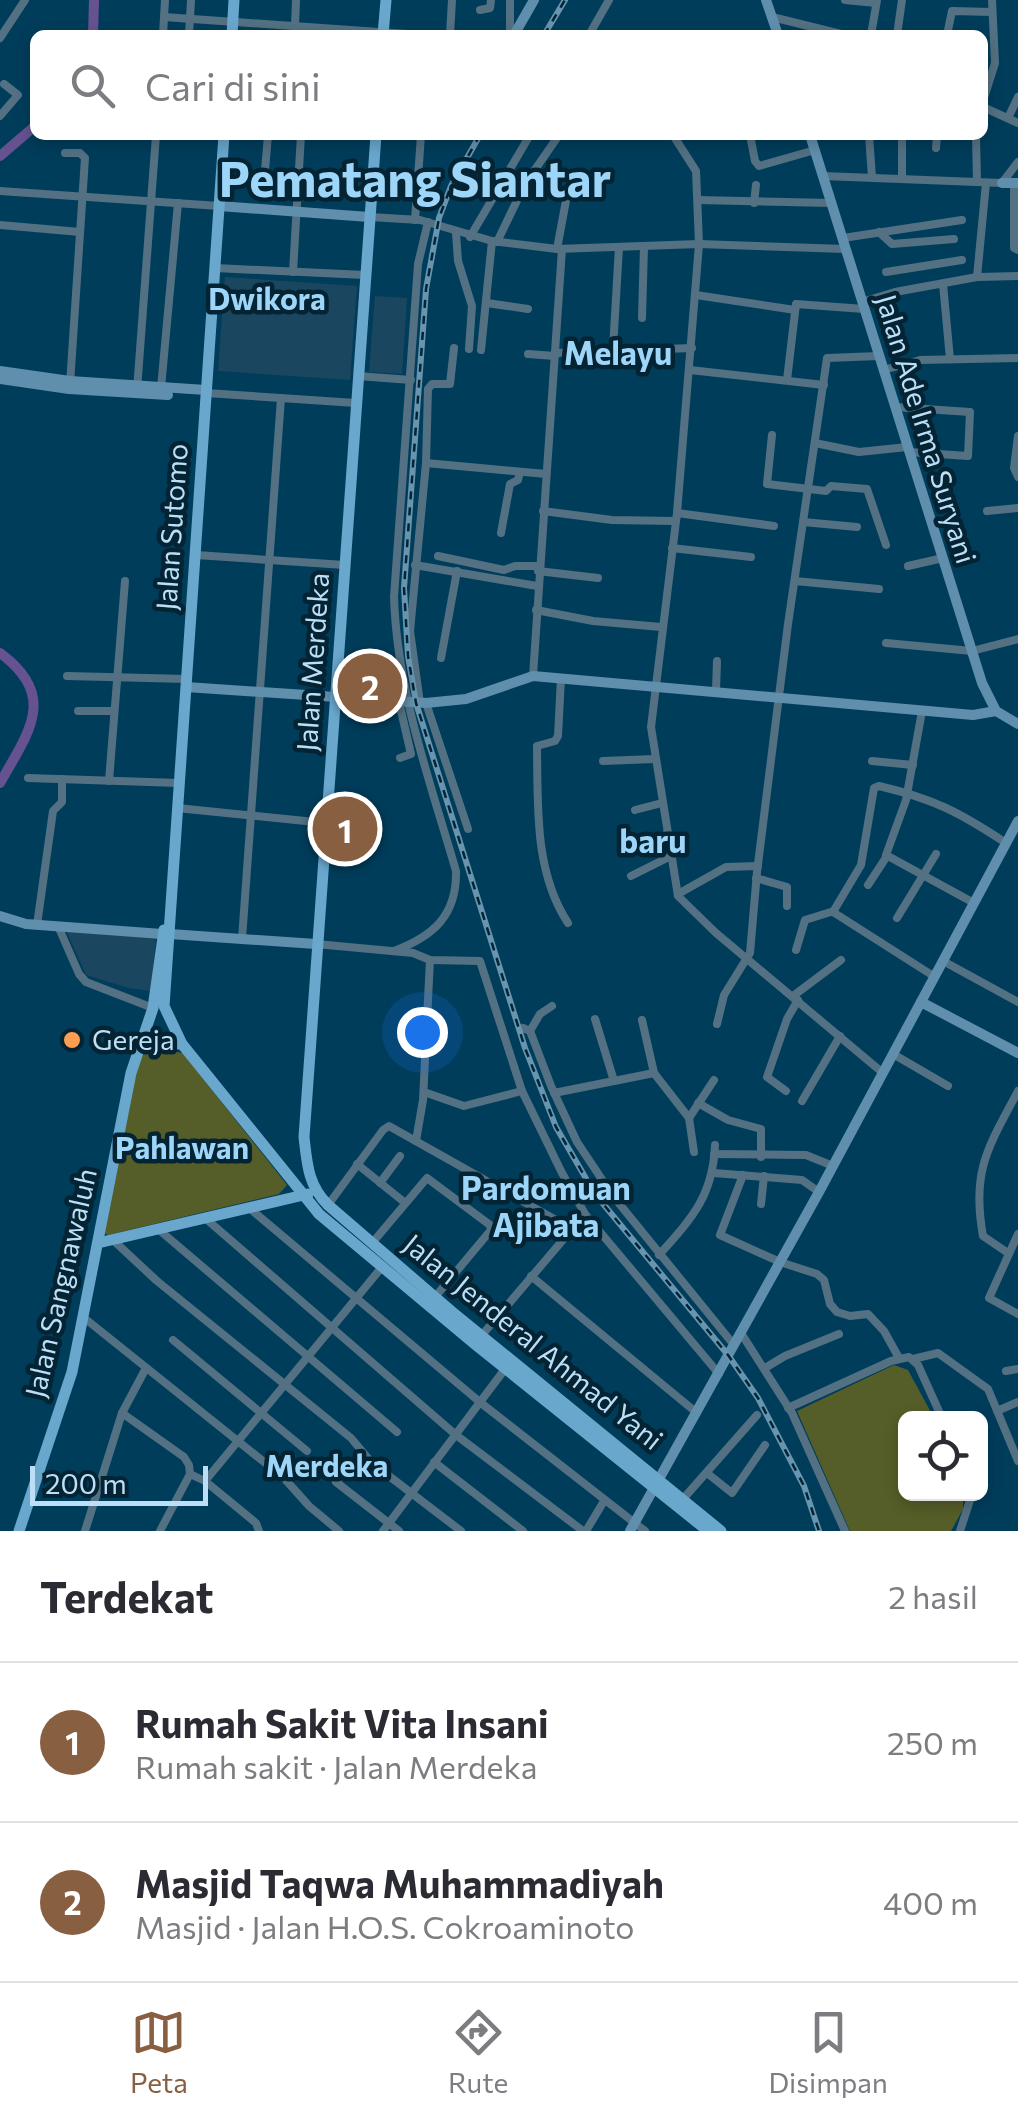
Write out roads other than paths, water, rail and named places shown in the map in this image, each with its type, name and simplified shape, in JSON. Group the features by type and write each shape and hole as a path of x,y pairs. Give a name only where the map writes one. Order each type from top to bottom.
{"main road":[{"path":"232,28 234,0"},
{"path":"383,30 386,0"},
{"name":"Jalan Sutomo","path":"224,140 164,1006 182,1044 271,1157 309,1194"},
{"name":"Jalan Merdeka","path":"309,1194 304,1137 316,944 376,140"},
{"name":"Jalan Sutomo","path":"153,1008 167,930"},
{"name":"Jalan Sangnawaluh","path":"19,1531 72,1372 140,1043 153,1008"},
{"path":"140,1043 182,1044"},
{"path":"271,1157 294,1162 299,1158 304,1137"},
{"path":"98,1242 309,1194"},
{"name":"Jalan Jenderal Ahmad Yani","path":"309,1194 372,1242 381,1260 656,1484 708,1531"},
{"name":"Jalan Jenderal Ahmad Yani","path":"309,1194 319,1214 435,1297 448,1315 482,1335 514,1370"},
{"name":"Jalan Jenderal Ahmad Yani","path":"656,1484 683,1499 721,1531"}],"street":[{"path":"0,38 3,27 25,0"},
{"path":"163,30 165,0"},
{"path":"189,30 191,0"},
{"path":"294,26 296,0"},
{"path":"450,30 452,0"},
{"path":"480,10 490,8 491,0"},
{"path":"510,0 512,30"},
{"path":"515,30 534,0"},
{"path":"592,30 610,0"},
{"path":"766,0 776,30"},
{"path":"846,0 876,2 872,30"},
{"path":"898,30 902,0"},
{"path":"988,87 995,63 992,0"},
{"path":"947,30 952,11 992,12"},
{"path":"164,17 190,18 232,28 294,26 325,30"},
{"path":"772,18 824,30"},
{"path":"0,116 18,95 4,84"},
{"path":"1008,118 1018,97"},
{"path":"988,107 1018,123"},
{"path":"137,390 156,140"},
{"path":"264,182 268,140"},
{"path":"292,272 301,140"},
{"path":"414,220 422,140"},
{"path":"470,236 527,140"},
{"path":"481,350 495,242 520,193 557,140"},
{"path":"676,140 696,171 699,244 676,517 651,727 678,894 683,904 883,1073"},
{"path":"751,140 759,166 815,150"},
{"name":"Jalan Ade Irma Suryani","path":"812,140 982,683 996,711"},
{"path":"868,140 872,177"},
{"path":"902,140 902,179"},
{"path":"936,148 937,140"},
{"path":"977,140 981,182 977,277"},
{"path":"65,153 84,156 70,385"},
{"path":"1018,162 1011,183 1014,248 1018,250"},
{"path":"823,176 1011,183"},
{"path":"754,203 756,185"},
{"path":"0,191 414,220 495,242 559,249 844,244 880,232 962,220"},
{"path":"532,676 559,249 567,195"},
{"path":"698,200 832,203"},
{"path":"160,392 178,203"},
{"path":"400,758 412,754 395,637 394,598 419,253 428,222"},
{"path":"0,225 80,232"},
{"path":"880,232 888,242 896,244 954,240"},
{"path":"456,233 458,260 472,306 469,349"},
{"path":"642,318 644,246"},
{"path":"613,349 618,247"},
{"path":"886,272 962,260"},
{"path":"938,264 950,359"},
{"path":"215,268 364,275"},
{"path":"786,380 797,304 831,309 863,305 977,277 1018,276"},
{"path":"696,295 795,310"},
{"path":"486,303 528,309"},
{"path":"454,348 450,384 432,384 428,389 426,463 410,631 423,703 468,828"},
{"path":"528,354 692,348"},
{"path":"717,1024 724,995 748,958 794,582 828,356 878,356"},
{"path":"883,370 920,360 1018,358"},
{"path":"690,370 824,385"},
{"path":"0,371 70,385 356,403"},
{"path":"358,376 411,380"},
{"path":"0,379 23,378"},
{"path":"242,939 281,398"},
{"path":"815,443 859,452 908,450 968,456 970,412 894,407"},
{"path":"772,435 767,484 826,491 834,486 867,488 886,545"},
{"path":"1018,436 1014,468 1018,477"},
{"path":"426,463 546,474"},
{"path":"502,533 510,484 518,480 520,472"},
{"path":"987,511 1018,508"},
{"path":"543,512 612,520 676,517 774,526"},
{"path":"804,522 858,527"},
{"path":"672,548 751,557"},
{"path":"196,555 345,565"},
{"path":"438,556 504,570 514,566 598,578"},
{"path":"908,566 942,558"},
{"path":"415,564 537,586"},
{"path":"441,658 456,572"},
{"path":"109,781 124,582"},
{"path":"794,582 879,589"},
{"path":"536,610 593,622 662,627"},
{"path":"886,643 972,651 1018,639"},
{"path":"716,690 718,661"},
{"path":"67,676 423,703 466,699 532,676 973,716 996,711 1018,724"},
{"path":"561,678 558,736 555,741 538,746 538,802 549,891 568,923"},
{"path":"394,951 414,944 442,922 451,909 456,890 456,870 403,702"},
{"path":"868,885 887,856 908,792 922,710"},
{"path":"78,711 114,711"},
{"path":"603,761 654,758"},
{"path":"872,761 913,765"},
{"path":"28,778 179,783"},
{"path":"37,925 53,811 62,802 62,779"},
{"path":"796,950 805,920 834,911 854,881 861,865 874,788 908,792 948,806 1006,843"},
{"path":"635,810 662,803"},
{"path":"178,808 325,823"},
{"path":"632,1526 819,1192 1018,821"},
{"path":"638,848 667,834"},
{"path":"897,918 936,854"},
{"path":"631,876 671,856"},
{"path":"887,856 974,903"},
{"path":"678,894 726,867 758,866"},
{"path":"756,878 787,887 787,906"},
{"path":"834,911 934,977"},
{"path":"0,916 37,925 167,930 394,951 430,960 480,961 522,1090 585,1214 719,1374"},
{"path":"58,926 86,982 153,1008"},
{"path":"416,1141 424,1092 430,960"},
{"path":"786,1092 768,1077 787,1019 796,998 842,960"},
{"path":"943,962 1018,1001"},
{"path":"921,1002 1018,1054"},
{"path":"502,1036 523,1030 552,1006"},
{"path":"594,1019 614,1081"},
{"path":"642,1020 654,1073 688,1118 694,1152"},
{"path":"523,1030 586,1156 613,1196 734,1346"},
{"path":"802,1101 840,1036"},
{"path":"893,1054 948,1086"},
{"path":"554,1092 654,1073"},
{"path":"688,1118 714,1080"},
{"path":"424,1092 465,1106 522,1090"},
{"path":"1008,1253 983,1236 980,1176 986,1152 1018,1090"},
{"path":"698,1103 728,1120 761,1129 761,1156"},
{"path":"328,1205 386,1127 392,1127 572,1229"},
{"path":"659,1255 706,1195 714,1174 715,1150 761,1156 808,1155 833,1166"},
{"path":"380,1183 400,1156"},
{"path":"357,1164 404,1202"},
{"path":"714,1174 802,1180 819,1192"},
{"path":"743,1175 720,1235 817,1274 824,1280 830,1304 837,1312 850,1316 868,1314 899,1358"},
{"path":"761,1204 764,1176"},
{"path":"372,1242 429,1178 491,1227 435,1297"},
{"path":"248,1206 481,1403 632,1526 644,1531"},
{"path":"482,1335 585,1214"},
{"path":"204,1217 456,1435 584,1531 604,1501"},
{"path":"158,1228 397,1432"},
{"path":"1018,1234 989,1298 1018,1314"},
{"path":"113,1240 157,1281 351,1438 372,1463 461,1531"},
{"path":"205,1481 356,1299 381,1260"},
{"path":"532,1276 697,1412"},
{"path":"83,1317 284,1478 339,1531"},
{"path":"741,1333 788,1408 845,1531"},
{"path":"765,1368 839,1334"},
{"path":"173,1340 306,1452"},
{"path":"788,1408 899,1358 942,1355 984,1384 1018,1462"},
{"path":"914,1359 939,1411"},
{"path":"85,1531 122,1413 146,1368"},
{"path":"1006,1371 1018,1369"},
{"path":"386,1527 481,1403 514,1370"},
{"path":"997,1411 1018,1402"},
{"path":"122,1413 189,1464 190,1474 160,1531"},
{"path":"683,1499 757,1415"},
{"path":"707,1473 732,1493 765,1445"},
{"path":"434,1462 523,1531"},
{"path":"190,1474 205,1481 256,1523 259,1531"},
{"path":"336,1482 386,1527 400,1531"},
{"path":"960,1531 970,1501"}],"waterway":[{"path":"93,30 94,0"},
{"path":"0,156 30,130"},
{"path":"0,653 29,684 33,700 28,731 0,783"}],"railway":[{"path":"547,30 565,0"},
{"path":"477,140 451,186 439,218 426,289 404,588 408,656 416,703 525,1048 556,1127 595,1194 728,1355 758,1398 804,1486 819,1531"}],"place":[{"name":"Masjid Taqwa Muhammadiyah","path":"370,686"},
{"name":"Rumah Sakit Vita Insani","path":"345,829"},
{"name":"Gereja","path":"72,1040"}],"district":[{"name":"Pematang Siantar","path":"415,180"},
{"name":"Dwikora","path":"267,300"},
{"name":"Melayu","path":"618,354"},
{"name":"baru","path":"653,842"},
{"name":"Pahlawan","path":"182,1149"},
{"name":"Pardomuan Ajibata","path":"546,1208"},
{"name":"Merdeka","path":"327,1467"}]}
